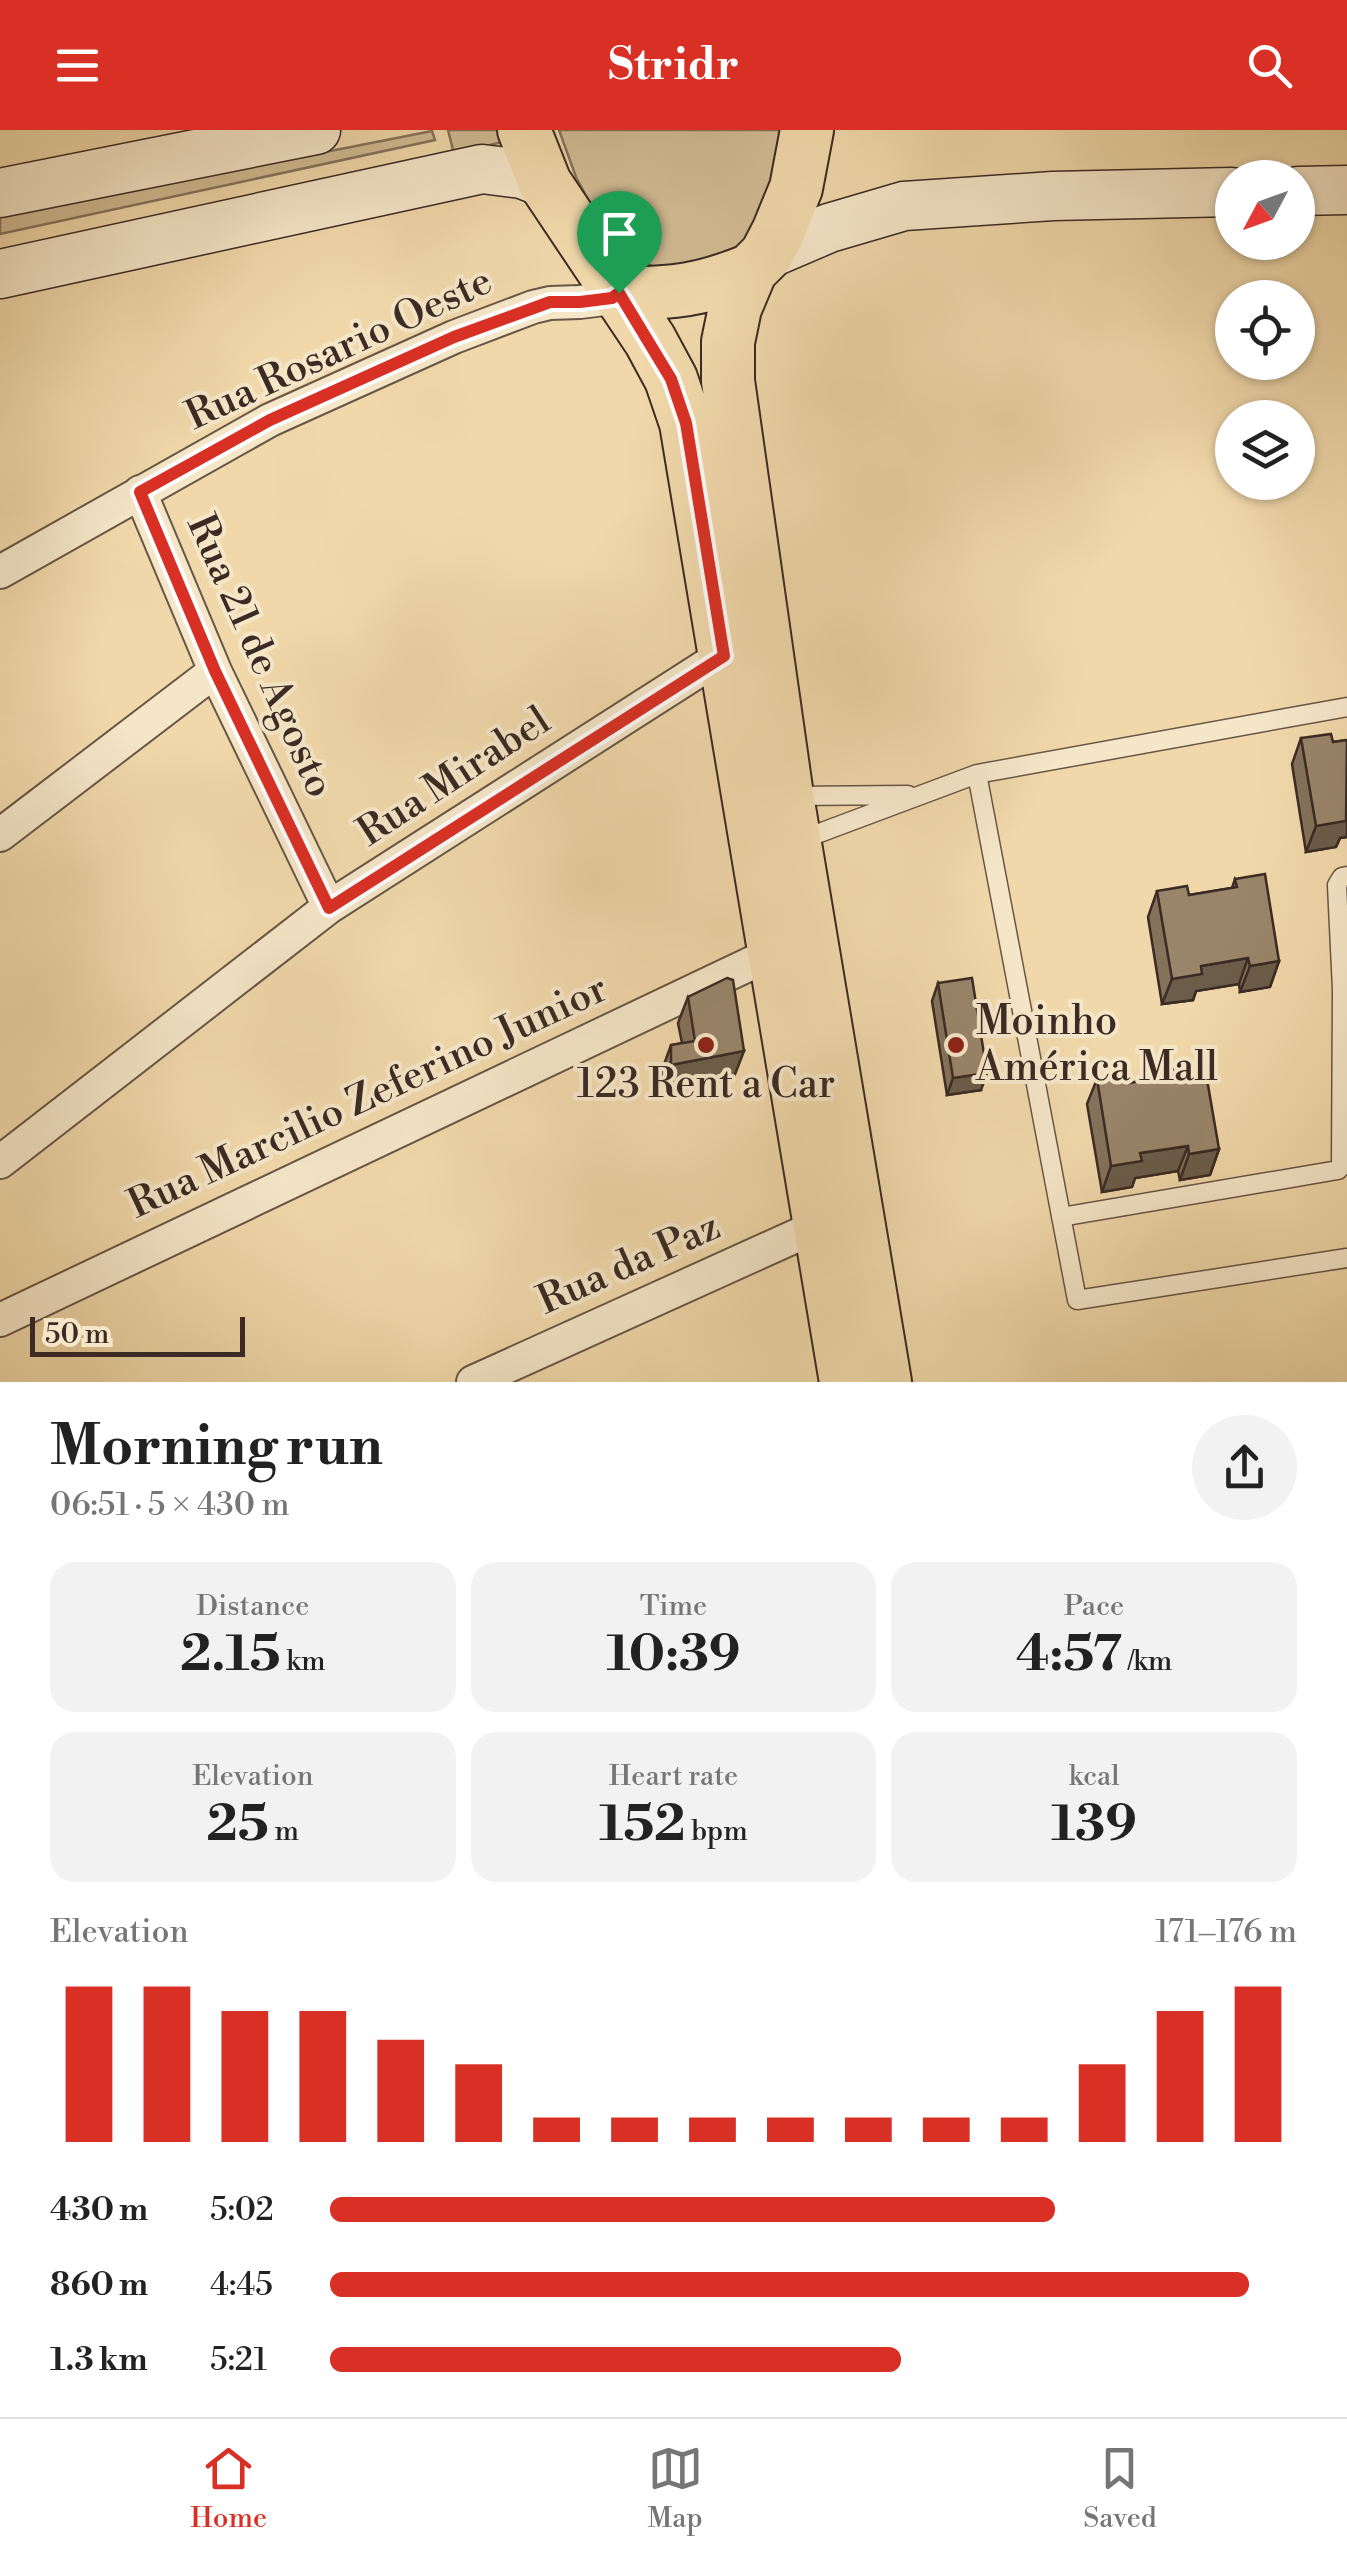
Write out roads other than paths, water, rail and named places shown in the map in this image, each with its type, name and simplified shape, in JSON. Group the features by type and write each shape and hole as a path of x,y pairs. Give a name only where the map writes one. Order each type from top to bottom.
{"main road":[{"path":"0,192 316,130"},
{"path":"524,130 545,183 671,379 686,423 846,1382"},
{"path":"807,130 796,188 735,308 728,342 728,381 791,819 885,1382"},
{"path":"0,274 466,171 506,170 545,183"},
{"path":"1315,191 1347,190"},
{"path":"619,293 688,291 718,284 828,228 904,206 1215,192"}],"street":[{"name":"Rua Rosario Oeste","path":"0,572 270,420 454,337 550,302 612,298 619,293"},
{"name":"Rua 21 de Agosto","path":"140,492 215,671 329,908"},
{"name":"Rua Mirabel","path":"0,1162 329,908 724,656"},
{"path":"0,835 215,671"},
{"name":"Rua Marcilio Zeferino Junior","path":"0,1320 774,953"},
{"name":"Rua da Paz","path":"473,1382 820,1225"}],"lane":[{"path":"791,819 824,833 977,774 1347,707"},
{"path":"977,774 1077,1300 1347,1258"},
{"path":"791,819 918,795"},
{"path":"1061,1217 1341,1167 1342,990 1336,886 1347,876"}],"place":[{"name":"123 Rent a Car","path":"706,1045"},
{"name":"Moinho América Mall","path":"956,1045"}]}
